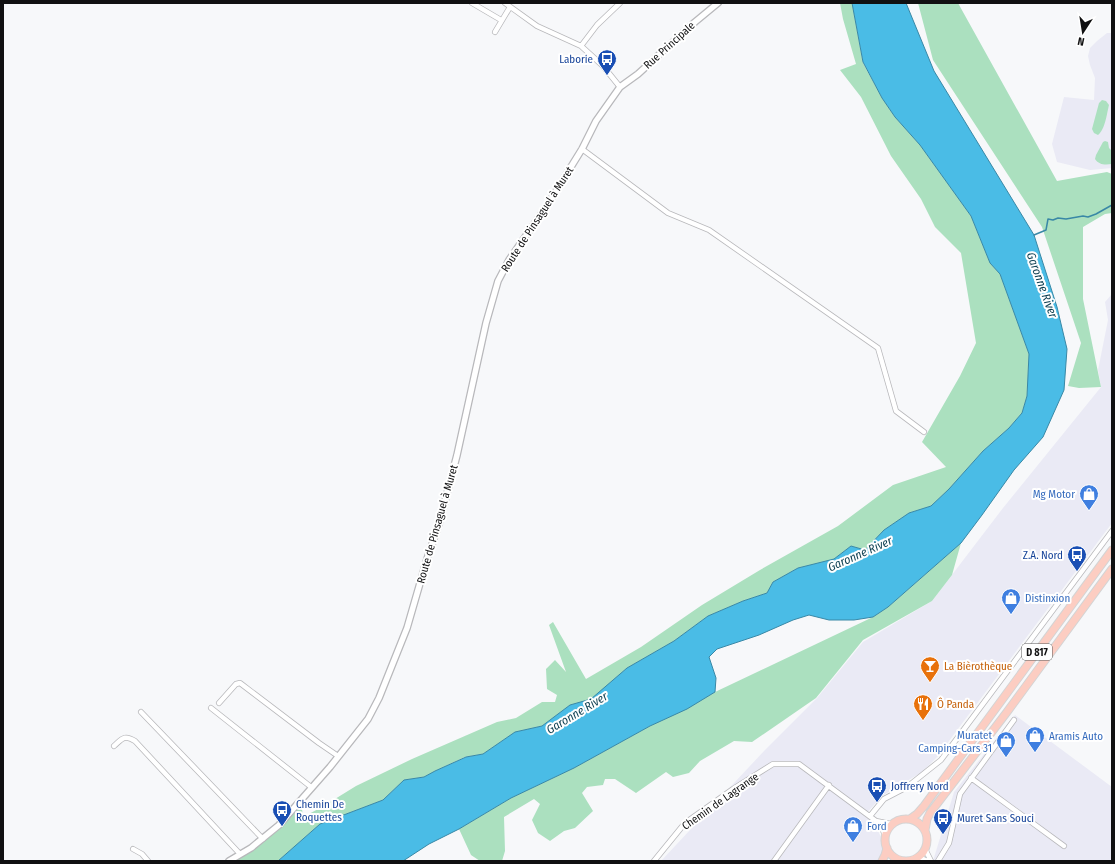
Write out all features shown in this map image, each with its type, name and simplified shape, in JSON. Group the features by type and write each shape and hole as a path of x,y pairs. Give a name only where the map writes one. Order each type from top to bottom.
{"main road":[{"name":"D 817","path":"910,819 922,808 1112,550"},
{"name":"D 817","path":"925,830 930,813 1007,712 1112,569"},
{"path":"903,819 910,819 916,821 925,830 927,843 925,849 918,857 901,861 893,856 887,848 885,844 885,835 891,824 903,819"},
{"path":"882,861 887,848"}],"street":[{"path":"472,3 502,20"},
{"path":"505,3 537,26 581,46 603,66 620,87 596,121 582,149 668,213 709,230 878,348 896,411 924,432"},
{"path":"581,46 597,25 620,3"},
{"name":"Rue Principale","path":"620,87 638,74 718,3"},
{"path":"495,32 510,7"},
{"name":"Route de Pinsaguel à Muret","path":"229,861 263,839 279,825 368,720 379,698 407,628 448,493 486,323 498,281 509,260 548,204 582,149"},
{"path":"870,816 884,799 907,787 941,760 1112,531"},
{"path":"219,703 236,684 240,683 338,756"},
{"path":"211,708 311,787"},
{"path":"141,712 263,839"},
{"path":"938,861 949,843 960,794 1014,720"},
{"path":"114,746 123,738 129,737 134,741 240,854"},
{"name":"Chemin de Lagrange","path":"654,861 685,823 733,789 773,764 799,764 829,785"},
{"path":"971,778 1064,846"},
{"path":"774,861 829,785 876,821 882,828 885,835"},
{"path":"876,821 891,824"},
{"path":"133,849 142,854 148,861"},
{"path":"925,849 931,861"},
{"path":"918,857 928,861"}],"shaded area":[{"path":"1107,33 1112,33 1112,168 1090,170 1057,162 1052,144 1064,97 1094,100 1095,78 1088,56 1090,48"},
{"path":"1112,294 1112,523 937,757 922,772 882,796 865,815 876,827 881,837 883,853 878,861 661,861 764,751 817,698 863,642 932,601 1003,508 1101,387 1098,370 1108,320 1105,302"},
{"path":"1015,715 1112,787 1112,861 933,861 954,792"}],"green space":[{"path":"840,3 852,3 863,63 882,98 895,117 920,145 971,216 990,263 1000,274 1029,354 1027,396 1022,413 1009,428 983,451 949,489 931,506 909,513 884,530 865,550 851,546 834,559 798,568 773,582 767,593 743,601 708,616 674,641 627,668 591,700 570,705 542,726 515,732 483,754 465,757 424,777 404,780 383,800 320,824 278,861 229,861 251,848 301,801 303,817 356,786 412,759 497,722 516,718 542,702 555,702 557,695 547,689 546,669 555,660 566,672 549,625 553,622 586,679 641,647 702,605 838,526 893,485 946,467 922,442 960,376 976,343 961,253 935,227 921,199 891,156 861,97 840,70 856,64"},
{"path":"918,3 958,3 1057,181 1107,172 1112,174 1112,213 1105,214 1083,227 1083,299 1101,387 1079,388 1068,386 1081,343 1042,227 933,60"},
{"path":"1102,100 1106,101 1109,105 1104,125 1098,135 1094,133 1092,129 1099,103"},
{"path":"1103,142 1108,142 1109,148 1112,151 1112,164 1102,164 1095,159"},
{"path":"961,543 952,575 932,601 863,640 816,698 752,742 734,741 700,761 689,773 673,777 666,772 636,793 615,779 605,779 603,785 587,787 582,793 593,811 575,828 564,831 550,841 538,833 532,820 540,804 534,799 504,817 505,851 502,861 480,861 471,855 459,829 511,798 574,768 715,692 873,617 888,607"}],"water":[{"name":"Garonne River","path":"852,3 906,3 934,71 1034,235 1057,307 1067,349 1064,390 1043,437 1014,470 961,543 888,607 873,617 854,620 829,620 809,615 793,620 759,635 717,649 709,657 716,678 715,692 687,709 650,726 574,768 511,798 459,829 429,844 403,861 278,861 320,824 383,800 404,780 424,777 466,757 483,754 515,732 542,726 570,705 591,699 627,668 674,641 708,616 743,601 767,593 773,582 798,568 834,559 851,546 865,550 884,530 909,513 931,506 949,489 983,451 1009,428 1022,413 1027,396 1029,354 1000,274 990,263 971,216 920,145 895,117 882,98 863,62"}],"waterway":[{"path":"1034,235 1046,230 1048,219 1053,220 1058,218 1066,219 1083,216 1088,217 1112,205"}],"place":[{"name":"Laborie","path":"607,76"},
{"name":"Mg Motor","path":"1089,511"},
{"name":"Z.A. Nord","path":"1077,572"},
{"name":"Distinxion","path":"1011,615"},
{"name":"La Bièrothèque","path":"930,683"},
{"name":"Ô Panda","path":"923,721"},
{"name":"Aramis Auto","path":"1035,753"},
{"name":"Muratet Camping-Cars 31","path":"1006,758"},
{"name":"Joffrery Nord","path":"877,803"},
{"name":"Chemin De Roquettes","path":"282,827"},
{"name":"Muret Sans Souci","path":"943,835"},
{"name":"Ford","path":"853,843"}]}
